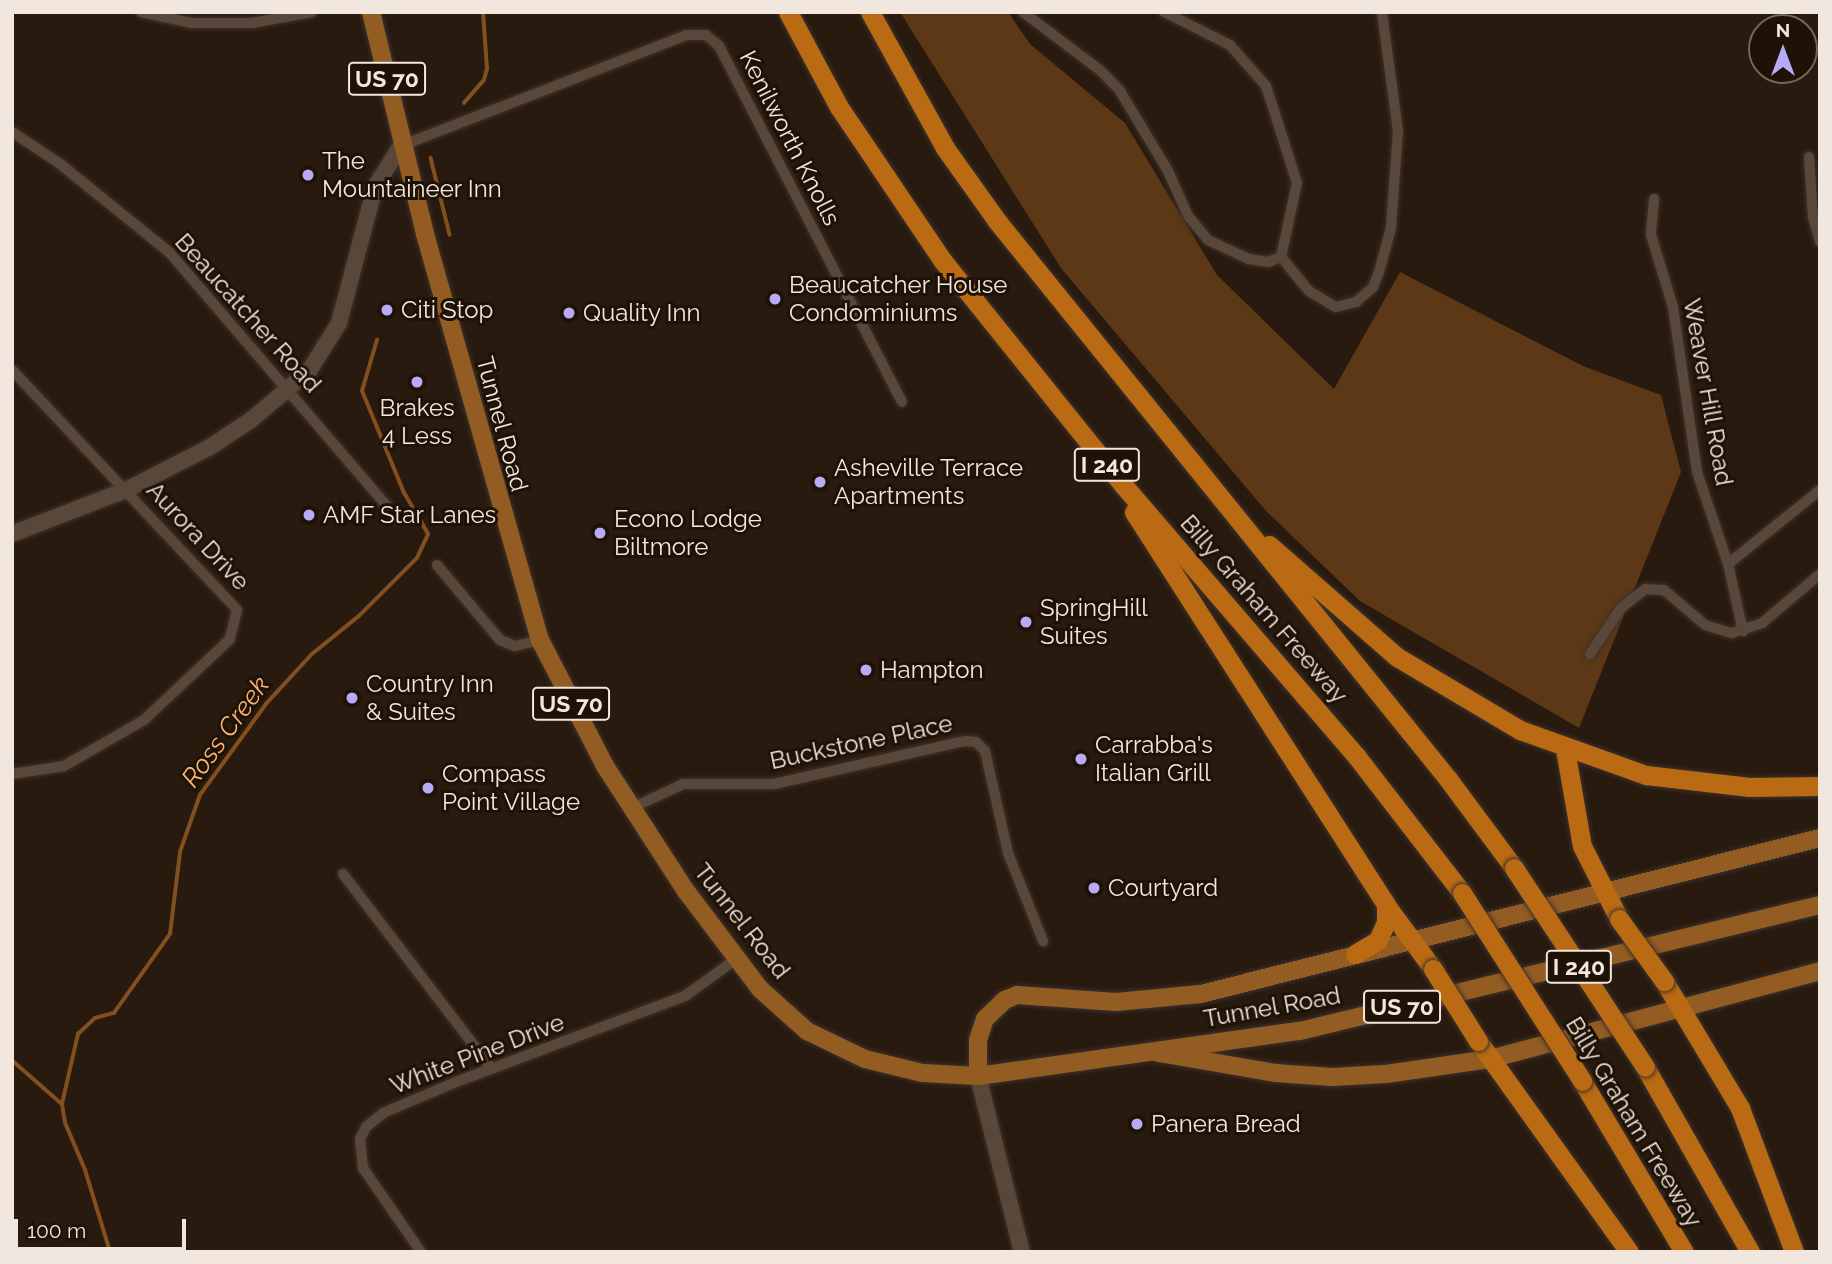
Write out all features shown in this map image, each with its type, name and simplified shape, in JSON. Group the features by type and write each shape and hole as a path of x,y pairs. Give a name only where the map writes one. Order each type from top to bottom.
{"highway":[{"name":"Billy Graham Freeway","path":"788,12 839,107 887,184 943,261 1124,486 1357,757 1462,893 1582,1081 1684,1252"},
{"name":"Billy Graham Freeway","path":"870,12 945,148 997,221 1233,519 1448,779 1514,868 1644,1067 1750,1252"},
{"path":"1124,486 1128,504 1386,905 1433,968 1490,1059 1629,1252"},
{"path":"1233,519 1407,664 1480,710 1565,749 1646,775 1700,783 1820,786"},
{"path":"1565,749 1579,836 1602,894 1684,1009 1740,1108 1794,1252"},
{"path":"1355,954 1378,940 1387,922 1386,905"}],"main road":[{"name":"Tunnel Road","path":"371,12 401,146 509,541 540,640 581,725 632,808 735,960 807,1031 848,1053 922,1073 978,1076 1300,1031 1820,905"},
{"path":"978,1076 978,1040 985,1019 1017,995 1116,1002 1161,1000 1415,942 1820,838"},
{"path":"1149,1050 1238,1068 1332,1077 1490,1059 1820,971"}],"street":[{"path":"141,12 191,23 252,23 312,12"},
{"path":"1023,12 1110,81 1141,122 1188,216 1208,240 1249,259 1268,262 1281,257"},
{"path":"1164,12 1230,45 1266,86 1297,183 1281,257"},
{"path":"1281,257 1309,291 1336,307 1356,302 1373,287 1391,228 1398,131 1382,12"},
{"name":"Kenilworth Knolls","path":"401,146 685,35 706,35 719,46 902,402"},
{"name":"Beaucatcher Road","path":"12,132 59,163 170,253 398,519"},
{"path":"12,534 126,490 210,447 289,389 317,360 339,323 379,163 401,146"},
{"path":"1809,157 1813,217 1820,242"},
{"name":"Weaver Hill Road","path":"1654,199 1652,243 1673,307 1697,472 1728,565 1743,631"},
{"name":"Aurora Drive","path":"12,370 226,593 237,610 236,625 230,639 144,720 64,766 12,774"},
{"path":"1728,565 1820,491"},
{"path":"438,565 500,640 515,646 540,640"},
{"path":"1590,654 1627,601 1645,589 1664,590 1714,629 1743,631 1762,623 1820,574"},
{"name":"Buckstone Place","path":"632,808 683,784 774,784 965,741 976,743 985,751 1008,853 1043,941"},
{"path":"343,874 492,1069"},
{"name":"White Pine Drive","path":"421,1252 363,1167 360,1139 383,1112 685,996 735,960"},
{"path":"978,1076 1022,1252"}],"shaded area":[{"path":"900,12 1008,12 1030,44 1125,123 1217,275 1334,389 1400,272 1583,366 1661,395 1681,472 1579,728 1360,601 1266,511 1061,268"}],"waterway":[{"name":"Ross Creek","path":"464,103 484,80 487,69 483,12"},
{"name":"Ross Creek","path":"431,158 450,235"},
{"name":"Ross Creek","path":"110,1252 85,1170 65,1123 62,1104 78,1034 95,1018 114,1013 170,934 180,852 200,795 266,704 312,654 359,616 417,558 428,534 404,493 362,391 377,340"},
{"path":"12,1060 62,1104"}],"place":[{"name":"The Mountaineer Inn","path":"308,175"},
{"name":"Beaucatcher House Condominiums","path":"775,299"},
{"name":"Citi Stop","path":"387,310"},
{"name":"Quality Inn","path":"569,313"},
{"name":"Brakes 4 Less","path":"417,382"},
{"name":"Asheville Terrace Apartments","path":"820,482"},
{"name":"AMF Star Lanes","path":"309,515"},
{"name":"Econo Lodge Biltmore","path":"600,533"},
{"name":"SpringHill Suites","path":"1026,622"},
{"name":"Hampton","path":"866,670"},
{"name":"Country Inn & Suites","path":"352,698"},
{"name":"Carrabba's Italian Grill","path":"1081,759"},
{"name":"Compass Point Village","path":"428,788"},
{"name":"Courtyard","path":"1094,888"},
{"name":"Panera Bread","path":"1137,1124"}]}
